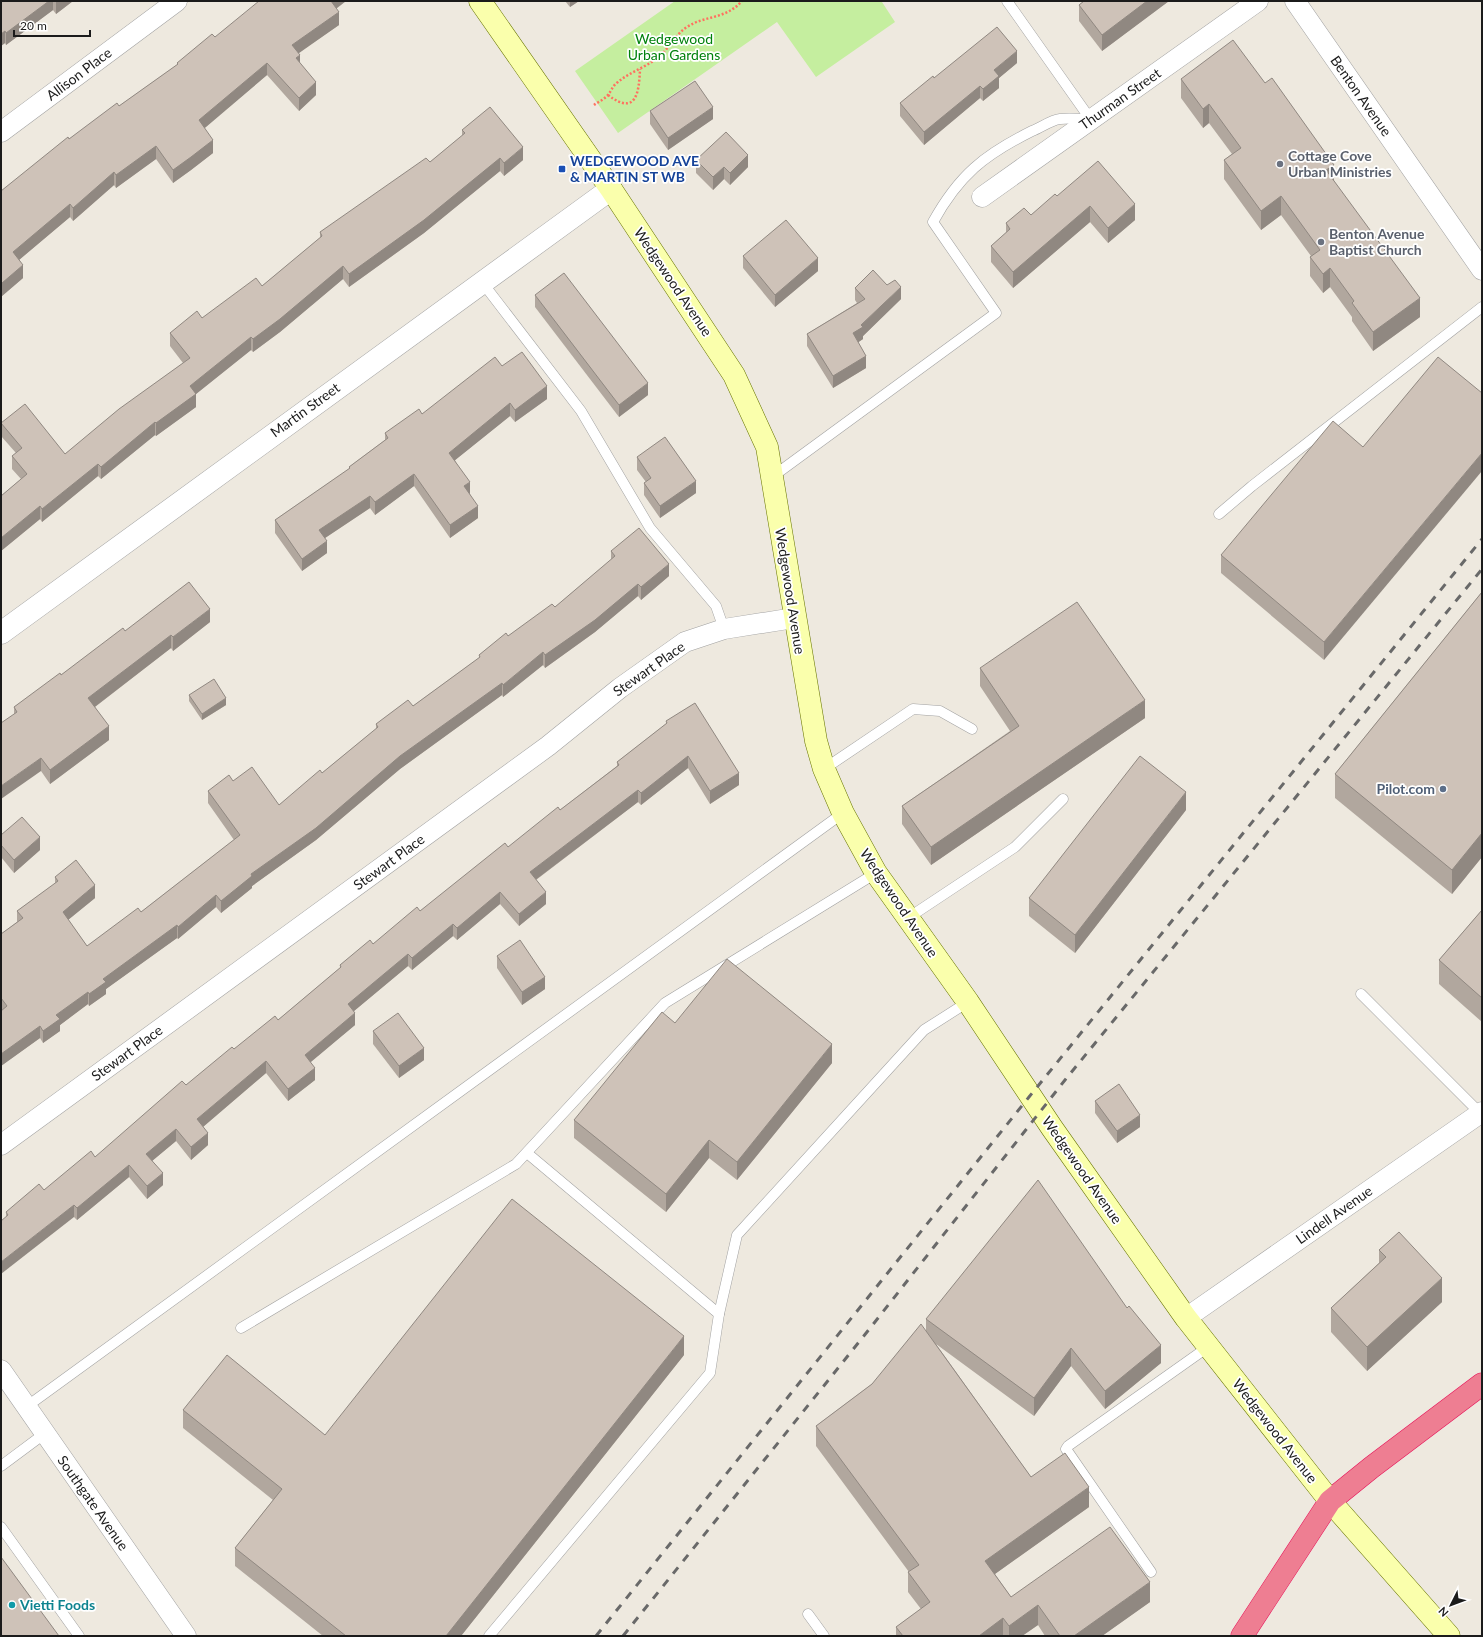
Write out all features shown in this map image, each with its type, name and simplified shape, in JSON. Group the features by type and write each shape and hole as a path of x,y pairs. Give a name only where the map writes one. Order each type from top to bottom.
{"highway":[{"path":"1242,1636 1330,1501 1482,1384"}],"main road":[{"name":"Wedgewood Avenue","path":"480,1 610,189 734,375 767,446 794,618 816,741 824,769 843,813 876,873 968,1002 1052,1128 1186,1318 1330,1501 1449,1636"}],"street":[{"name":"Allison Place","path":"1,132 177,1"},
{"name":"Thurman Street","path":"982,197 1258,1"},
{"name":"Benton Avenue","path":"1295,1 1482,270"},
{"name":"Martin Street","path":"1,633 610,189"},
{"name":"Stewart Place","path":"1,1145 548,746 620,688 685,642 724,629 794,618"},
{"name":"Lindell Avenue","path":"1186,1318 1481,1113"},
{"name":"Southgate Avenue","path":"3,1379 26,1407 186,1636"}],"lane":[{"path":"1007,1 1091,120"},
{"path":"772,477 996,313 933,222 944,202 960,179 978,164 1012,141 1058,119 1091,120"},
{"path":"482,282 581,411 650,528 716,606 724,629"},
{"path":"1219,514 1252,486 1482,307"},
{"path":"824,769 913,709 940,711 972,729"},
{"path":"908,918 1015,847 1063,799"},
{"path":"26,1407 843,813"},
{"path":"241,1328 516,1164 665,1004 876,873"},
{"path":"1361,994 1481,1113"},
{"path":"490,1636 710,1373 719,1314 737,1235 924,1030 968,1002"},
{"path":"527,1153 719,1314"},
{"path":"1151,1572 1066,1449 1208,1347"},
{"path":"1,1466 44,1434"},
{"path":"1,1527 79,1636"},
{"path":"808,1614 824,1636"}],"path":[{"path":"594,105 608,95 611,88 618,81 662,55 674,37 686,27 698,21 709,20 725,13 736,7 742,1"},
{"path":"608,95 617,102 625,103 633,100 639,93 640,68"}],"green space":[{"name":"Wedgewood Urban Gardens","path":"675,1 883,1 882,2 895,22 816,77 777,22 618,133 575,71"}],"building":[{"path":"1,1 49,1 6,33 5,31 1,34"},
{"path":"259,1 331,1 339,12 292,45 300,55 296,58 316,82 299,98 267,63 199,120 213,140 173,170 156,146 116,175 114,172 73,208 70,204 13,252 23,265 2,283 1,191 68,137 69,139 117,103 119,106 178,64 177,63 212,34 215,37"},
{"path":"1084,1 1147,1 1102,35 1079,5"},
{"path":"997,27 1017,51 994,70 999,76 983,89 980,86 924,132 900,103 933,76 934,78"},
{"path":"1233,40 1265,83 1272,78 1334,165 1326,170 1420,298 1373,332 1352,303 1354,301 1330,268 1323,274 1310,257 1320,250 1281,196 1261,211 1224,160 1241,148 1209,104 1203,109 1181,79"},
{"path":"695,81 713,107 668,138 650,111"},
{"path":"490,107 523,147 504,163 500,158 424,220 349,274 343,266 280,319 253,339 251,337 190,386 196,394 156,423 155,422 101,467 98,464 42,509 40,506 1,538 1,496 27,474 12,456 22,448 1,423 25,404 65,454 119,409 190,358 170,333 197,311 202,318 256,278 262,286 322,236 320,232 426,158 430,162 465,133 462,130"},
{"path":"726,132 748,155 730,173 724,167 713,177 696,160"},
{"path":"1098,161 1135,204 1108,228 1090,206 1013,272 991,246 1010,229 1006,223 1024,208 1031,215 1055,194 1057,196"},
{"path":"786,220 818,258 775,295 743,256"},
{"path":"873,270 887,285 895,280 901,287 861,325 863,327 853,333 866,356 833,376 807,334 865,299 855,288"},
{"path":"564,273 648,383 619,405 535,295"},
{"path":"522,352 547,386 515,410 510,403 449,453 470,482 464,486 478,506 450,525 414,474 375,502 370,496 319,530 327,541 302,559 275,520 350,468 349,467 388,438 385,433 419,409 422,414 495,357 502,366"},
{"path":"1438,357 1482,393 1482,453 1324,642 1221,555 1333,421 1363,447"},
{"path":"665,437 696,481 660,506 644,483 651,478 637,457"},
{"path":"639,528 669,564 641,587 638,584 595,620 545,655 543,652 503,685 502,683 400,756 316,828 251,874 252,876 221,901 216,895 178,927 177,925 103,979 106,982 89,994 88,992 56,1015 60,1019 43,1031 40,1026 1,1054 1,1011 7,1006 1,998 1,934 23,918 17,911 58,881 55,877 76,860 95,885 63,912 87,946 138,908 141,912 240,835 208,791 229,775 233,781 252,767 279,805 320,770 322,773 378,727 376,724 408,700 413,706 480,657 479,655 506,633 508,636 552,604 555,607 615,556 611,551"},
{"path":"189,582 210,609 173,637 171,635 88,698 109,726 50,770 41,758 1,786 1,723 17,712 14,707 60,673 61,675 123,628 125,631"},
{"path":"1482,592 1482,833 1452,870 1335,774"},
{"path":"1077,602 1145,700 931,847 902,806 1019,726 980,668"},
{"path":"214,679 226,698 202,714 189,695"},
{"path":"695,703 739,773 710,791 688,756 641,793 638,790 530,872 546,892 519,914 500,892 457,928 453,924 412,958 408,954 348,1004 355,1013 305,1055 315,1068 288,1089 266,1061 197,1119 208,1133 191,1147 176,1129 146,1154 163,1173 147,1186 129,1165 77,1208 74,1205 1,1262 1,1221 8,1215 6,1212 39,1184 44,1190 91,1151 95,1157 182,1081 186,1085 232,1047 234,1049 275,1016 278,1020 341,967 340,965 370,940 373,944 417,907 420,911 505,843 508,847 558,807 560,810 619,765 617,762 667,723 666,721"},
{"path":"1140,756 1186,792 1075,935 1029,898"},
{"path":"22,817 40,837 14,860 1,845 1,835"},
{"path":"1482,910 1482,998 1439,960"},
{"path":"520,940 545,977 522,992 497,956"},
{"path":"727,959 832,1044 737,1162 709,1140 666,1194 574,1120 662,1012 675,1023"},
{"path":"398,1013 424,1048 399,1066 373,1031"},
{"path":"1119,1084 1140,1115 1117,1131 1095,1101"},
{"path":"1038,1180 1127,1308 1129,1306 1161,1345 1105,1391 1071,1348 1034,1398 926,1319"},
{"path":"512,1199 684,1336 446,1636 346,1636 235,1548 282,1489 183,1410 227,1355 325,1435"},
{"path":"1399,1232 1442,1278 1367,1347 1331,1308 1386,1257 1379,1250"},
{"path":"921,1324 1031,1477 1065,1453 1089,1487 985,1561 1011,1597 1110,1527 1150,1582 1074,1636 1060,1636 1038,1605 1009,1626 1003,1618 979,1636 903,1636 896,1627 930,1602 908,1572 919,1565 816,1426 872,1384"},
{"path":"1,1557 59,1636 1,1636"}],"railway":[{"path":"596,1636 1029,1097 1482,539"},
{"path":"623,1636 871,1327 1065,1080 1482,569"}],"place":[{"name":"Cottage Cove Urban Ministries","path":"1280,164"},
{"name":"WEDGEWOOD AVE & MARTIN ST WB","path":"562,169"},
{"name":"Benton Avenue Baptist Church","path":"1321,242"},
{"name":"Pilot.com","path":"1443,789"},
{"name":"Vietti Foods","path":"12,1605"}]}
